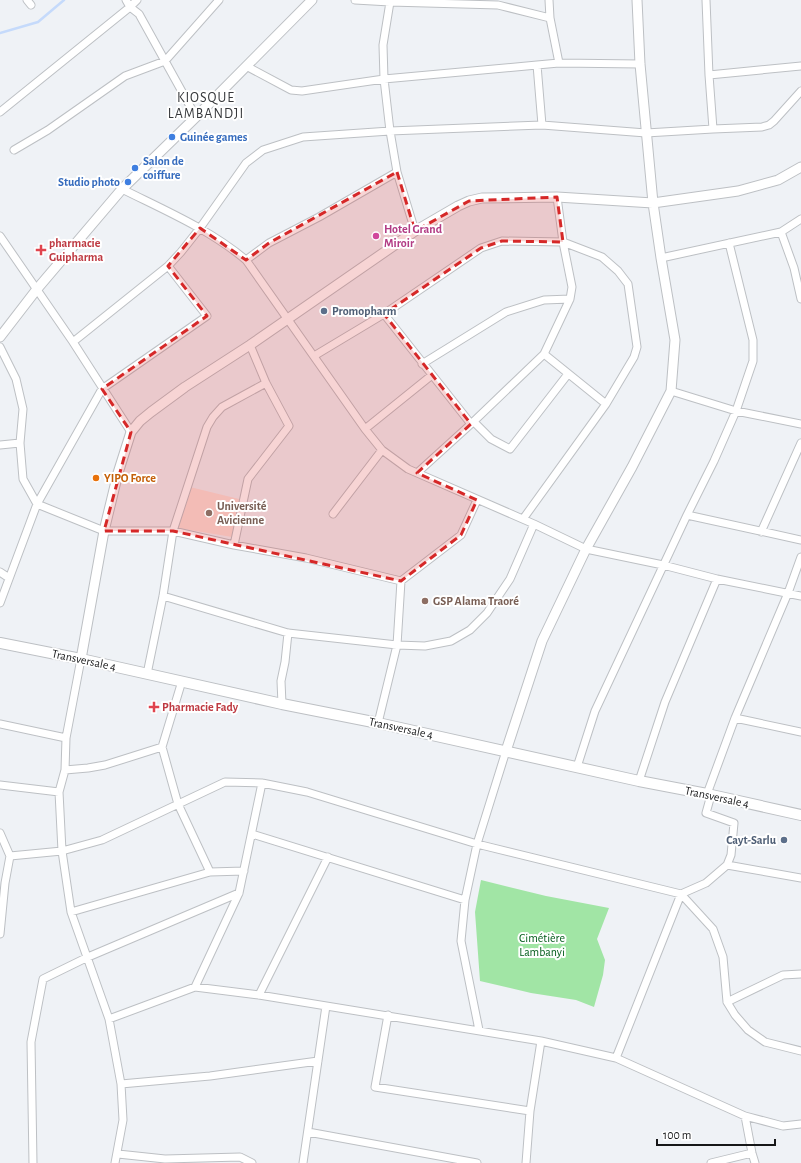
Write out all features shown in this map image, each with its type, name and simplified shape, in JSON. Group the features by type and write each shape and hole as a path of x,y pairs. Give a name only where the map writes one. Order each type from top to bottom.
{"main road":[{"name":"Transversale 4","path":"0,643 82,659 282,704 378,723 639,781 709,794 801,815"}],"street":[{"path":"126,0 130,7 139,14 196,117"},
{"path":"0,112 137,0"},
{"path":"14,150 48,130 125,76 165,60 219,0"},
{"path":"0,337 37,289 122,189 312,0"},
{"path":"354,0 498,2 550,18"},
{"path":"549,0 550,18 559,63"},
{"path":"479,1030 461,941 465,900 477,844 542,641 586,550 632,468 671,391 675,340 653,203 640,64 637,0"},
{"path":"706,0 713,129"},
{"path":"390,1 383,45 384,80 397,172 415,232"},
{"path":"246,66 291,90 302,91 384,80 559,63 640,64"},
{"path":"536,65 542,125"},
{"path":"709,74 801,66"},
{"path":"73,342 168,266 200,228 246,163 264,150 303,137 390,131 542,125 646,133 762,127 769,126 801,91"},
{"path":"115,1163 118,1154 123,1120 121,1084 109,1019 71,912 62,851 59,792 64,770 66,738 82,659 104,531 118,473 131,432 150,412 185,387 250,345 415,232 469,201 482,198 557,197 653,203 738,191 778,180 801,167"},
{"path":"246,260 269,243 319,218 397,172"},
{"path":"122,189 200,228 230,247 246,260 365,429 382,450 408,470 523,519 586,550 663,565 717,579 801,596"},
{"path":"417,473 473,423 544,354 570,298 572,287 563,242 557,197"},
{"path":"661,258 781,232 801,219"},
{"path":"781,232 794,268 801,299"},
{"path":"0,236 73,342 131,432"},
{"path":"314,356 384,314 481,248 502,241 563,242 602,256 618,271 628,284 637,347 634,357 606,404 523,519"},
{"path":"577,767 595,711 663,565 714,462 736,411 753,361 753,340 730,243"},
{"path":"0,603 37,504 102,389 208,316 168,266"},
{"path":"422,364 506,312 544,300 570,298"},
{"path":"384,314 422,364 473,423 491,439 510,449 568,374"},
{"path":"234,545 248,479 289,426 266,383 250,345"},
{"path":"0,347 16,378 23,409 20,443 23,479 37,504 104,531 173,531 234,545 306,558 401,581"},
{"path":"544,354 606,404"},
{"path":"365,429 432,375"},
{"path":"147,674 163,596 173,531 207,427 213,417 222,408 266,383"},
{"path":"671,391 736,411 801,424"},
{"path":"0,445 20,443"},
{"path":"761,532 801,443"},
{"path":"333,514 382,450"},
{"path":"378,723 397,645 401,581 461,535 477,500"},
{"path":"687,515 801,540"},
{"path":"163,596 288,633 397,645 425,646 451,641 470,630 487,613 510,578 534,524"},
{"path":"616,1058 681,894 706,883 727,865 731,855 734,823 706,813 709,794 735,718 788,593 801,557"},
{"path":"0,572 9,578"},
{"path":"639,781 665,702 717,579"},
{"path":"282,704 281,681 285,662 288,633"},
{"path":"182,682 162,747 178,804 210,872"},
{"path":"735,718 801,732"},
{"path":"0,724 66,738"},
{"path":"64,770 105,765 162,747"},
{"path":"10,856 62,851 102,840 225,782 262,783 307,792 477,844 681,894 713,929 723,957 727,1002 735,1015 748,1030 765,1042 801,1051"},
{"path":"195,987 239,893 262,783"},
{"path":"0,785 59,792"},
{"path":"0,833 10,856 5,883 0,934"},
{"path":"252,834 465,900"},
{"path":"259,995 328,857"},
{"path":"727,865 801,878"},
{"path":"71,912 210,872 244,871"},
{"path":"33,1163 31,1042 43,979 88,957 239,893"},
{"path":"727,1002 783,975 801,974"},
{"path":"109,1019 195,987 259,995 479,1030 541,1041 616,1058 746,1116 783,1126 801,1124"},
{"path":"303,1163 326,1006"},
{"path":"388,1016 376,1087 530,1111"},
{"path":"526,1163 530,1111 541,1041"},
{"path":"121,1084 210,1076 318,1061"},
{"path":"746,1116 752,1154 755,1163"},
{"path":"308,1132 477,1163"},
{"path":"118,1154 164,1161 229,1160 240,1157 252,1163"},
{"path":"711,1163 752,1154"}],"highlighted area":[{"path":"397,172 415,231 469,201 557,197 563,242 502,241 481,248 384,314 471,424 417,473 477,500 461,535 401,581 173,531 104,531 131,432 102,389 207,316 168,266 200,228 246,260 269,243"}],"shaded area":[{"name":"Université Avicienne","path":"190,487 239,499 232,537 178,528"}],"green space":[{"name":"Cimétière Lambanyi","path":"481,880 546,896 609,908 597,939 605,960 603,975 594,1007 576,1000 531,993 480,981 475,912"}],"waterway":[{"path":"0,33 38,22 64,0"}],"place":[{"name":"Guinée games","path":"172,137"},
{"name":"Salon de coiffure","path":"135,168"},
{"name":"Studio photo","path":"128,182"},
{"name":"Hotel Grand Miroir","path":"376,236"},
{"name":"pharmacie Guipharma","path":"41,250"},
{"name":"Promopharm","path":"324,311"},
{"name":"YIPO Force","path":"96,478"},
{"name":"Université Avicienne","path":"209,513"},
{"name":"GSP Alama Traoré","path":"425,601"},
{"name":"Pharmacie Fady","path":"154,707"},
{"name":"Cayt-Sarlu","path":"784,840"}],"district":[{"name":"KIOSQUE LAMBANDJI","path":"206,106"}]}
